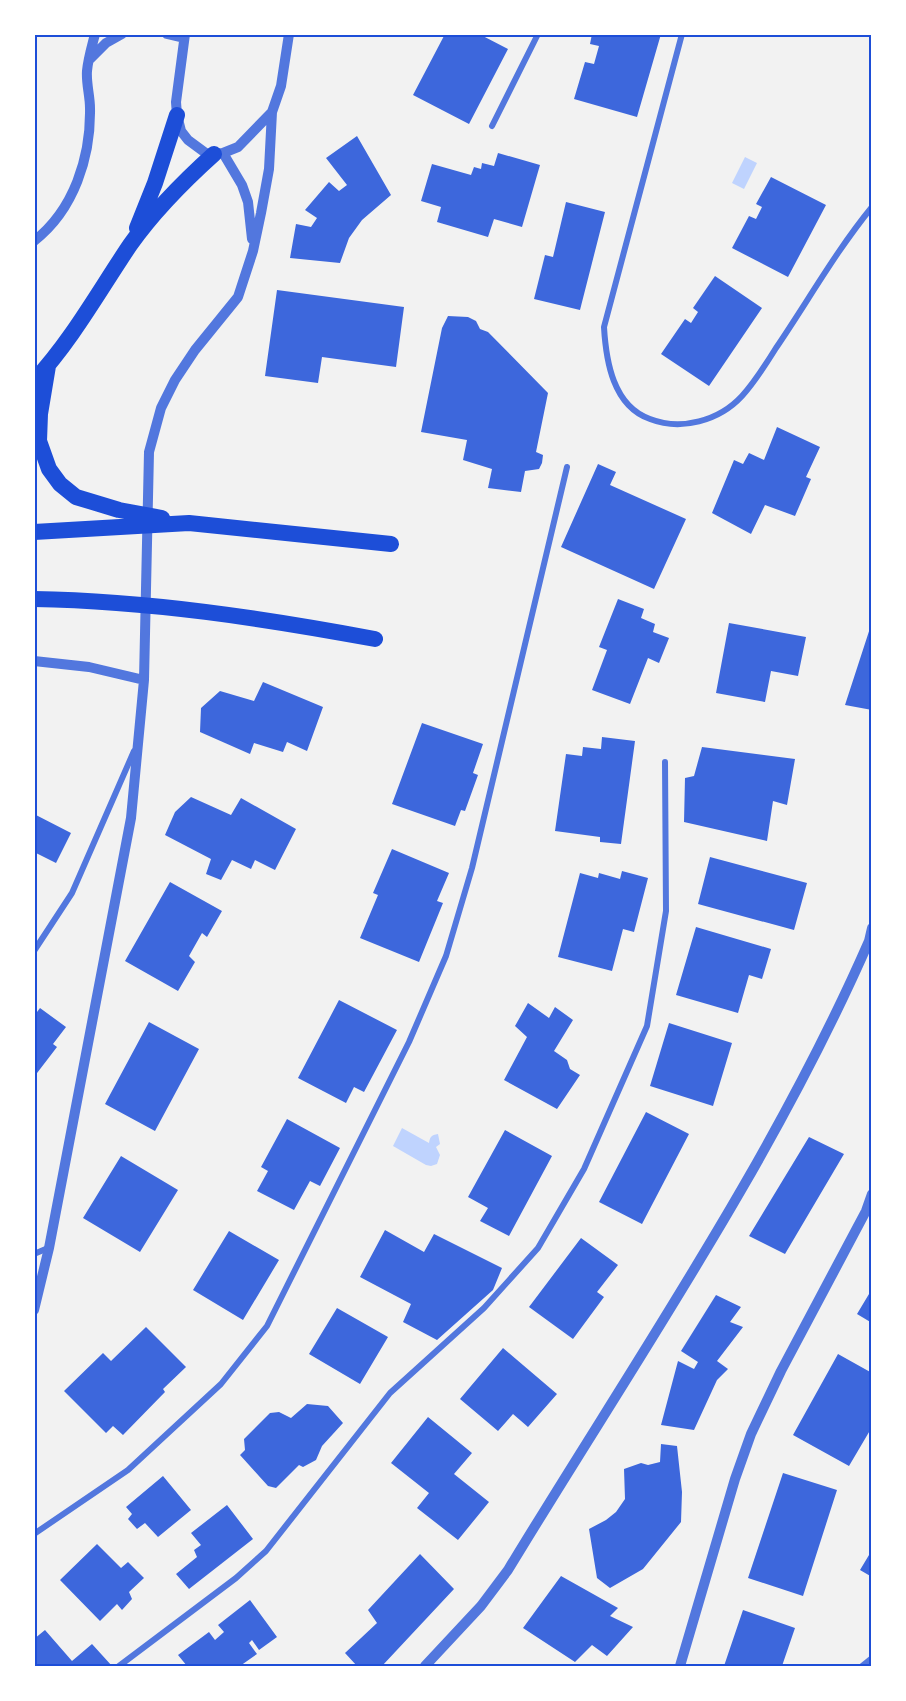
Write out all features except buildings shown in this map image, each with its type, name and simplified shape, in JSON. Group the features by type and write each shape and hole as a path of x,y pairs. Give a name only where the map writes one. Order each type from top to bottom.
{"highway":[{"path":"132,243 177,115"},
{"path":"34,381 48,366 91,306 132,243 181,184 219,153"},
{"path":"48,366 40,414 39,441 49,469 60,484 76,497 119,510 189,524 391,544"},
{"path":"34,532 189,524"},
{"path":"34,599 82,600 263,618 375,639"}],"street":[{"path":"34,241 53,222 78,184 89,135 90,107 87,79 95,34"},
{"path":"89,60 106,43 122,34"},
{"path":"167,34 184,36 176,102 181,131 188,140 207,154 219,153 237,147 272,112"},
{"path":"492,126 538,34"},
{"path":"682,34 604,327 606,357 615,382 624,401 639,415 655,421 679,425 700,422 720,413 742,397 854,229 872,207"},
{"path":"34,1310 49,1248 130,818 140,739 144,680 149,452 161,408 175,380 195,350 238,297 253,251 269,169 272,112 281,86 289,35"},
{"path":"219,153 242,185 248,202 253,251"},
{"path":"34,1534 128,1470 221,1384 267,1326 409,1042 446,956 472,868 567,467"},
{"path":"34,661 89,667 144,680"},
{"path":"34,951 72,893 140,739"},
{"path":"119,1666 236,1578 266,1551 390,1392 484,1308 538,1248 584,1170 647,1026 666,911 665,762"},
{"path":"425,1666 481,1606 508,1570 753,1172 838,1011 869,941 872,928"},
{"path":"680,1666 735,1479 751,1434 781,1371 866,1211 872,1194"},
{"path":"34,1254 49,1248"},
{"path":"862,1666 872,1658"}],"water":[{"path":"745,157 757,163 744,189 732,183"},
{"path":"402,1128 429,1143 431,1137 438,1134 440,1144 436,1147 440,1155 437,1164 426,1165 393,1146"}]}
